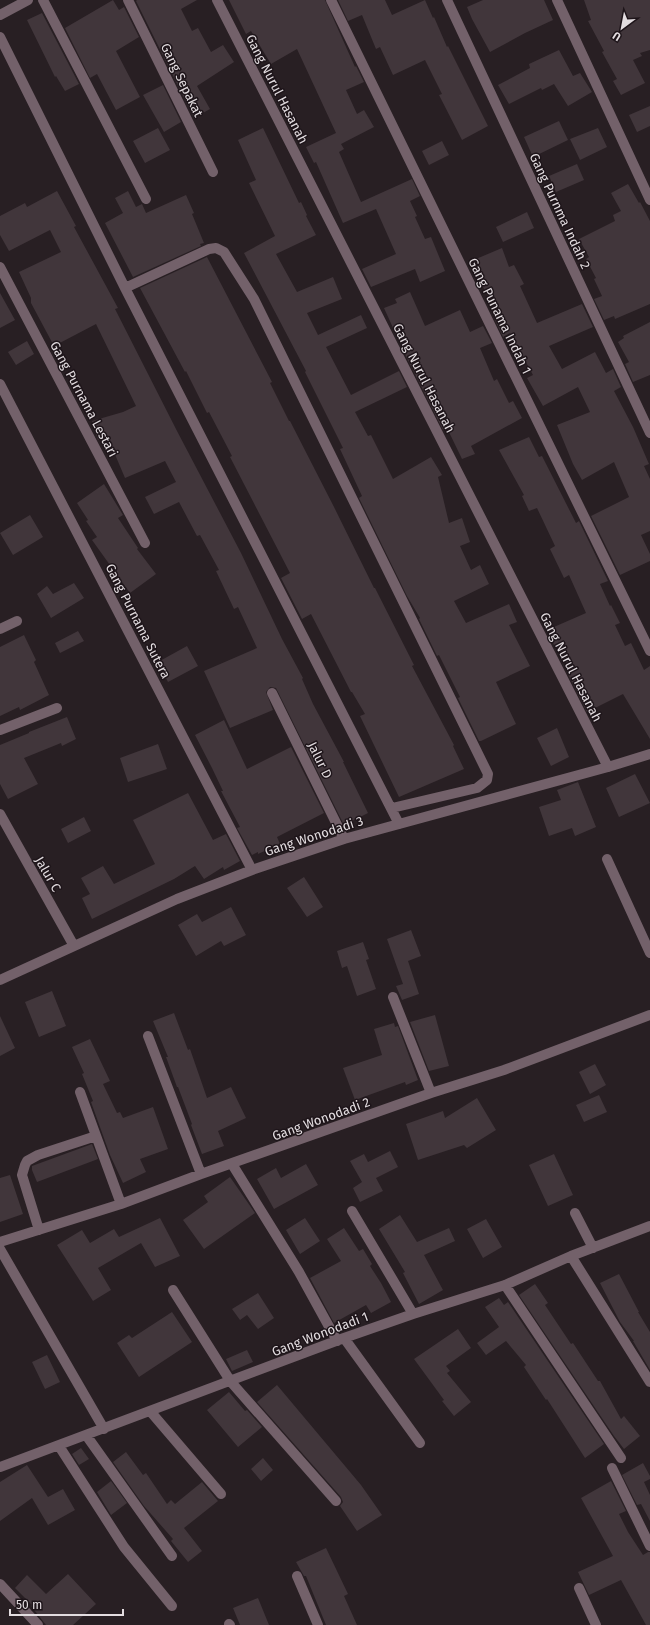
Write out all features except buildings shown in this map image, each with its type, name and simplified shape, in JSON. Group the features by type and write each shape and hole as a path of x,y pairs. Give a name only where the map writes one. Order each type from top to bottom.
{"street":[{"path":"4,9 28,0"},
{"path":"42,0 146,199"},
{"name":"Gang Sepakat","path":"128,0 213,172"},
{"name":"Gang Nurul Hasanah","path":"217,0 608,767"},
{"name":"Gang Punama Indah 1","path":"331,0 649,646"},
{"name":"Gang Purnma Indah 2","path":"447,0 650,433"},
{"path":"557,0 650,200"},
{"path":"0,37 125,288 399,824"},
{"path":"125,288 209,249 216,248 224,252 254,299 488,774 487,780 477,788 392,808"},
{"name":"Gang Purnama Lestari","path":"0,267 145,543"},
{"name":"Gang Purnama Sutera","path":"0,384 252,870"},
{"path":"0,629 17,621"},
{"name":"Jalur D","path":"272,693 344,839"},
{"path":"0,730 57,708"},
{"name":"Gang Wonodadi 3","path":"0,980 178,899 252,870 344,839 608,767 650,754"},
{"name":"Jalur C","path":"0,814 74,946"},
{"path":"607,859 650,953"},
{"path":"393,997 431,1093"},
{"name":"Gang Wonodadi 2","path":"0,1242 121,1204 201,1174 431,1093 504,1070 650,1015"},
{"path":"148,1036 201,1174"},
{"path":"80,1092 121,1204"},
{"path":"39,1230 22,1175 24,1165 27,1161 38,1155 96,1136"},
{"path":"232,1164 340,1340 420,1443"},
{"path":"352,1210 413,1314"},
{"path":"575,1213 593,1248"},
{"name":"Gang Wonodadi 1","path":"0,1467 231,1382 340,1340 413,1314 505,1285 571,1256 650,1226"},
{"path":"0,1249 104,1429"},
{"path":"571,1256 650,1382"},
{"path":"505,1285 621,1458"},
{"path":"173,1290 231,1382 336,1501"},
{"path":"150,1411 222,1494"},
{"path":"86,1435 172,1556"},
{"path":"59,1446 124,1547 172,1606"},
{"path":"612,1468 650,1546"},
{"path":"297,1576 318,1625"},
{"path":"0,1584 38,1625"},
{"path":"579,1588 596,1625"}]}
